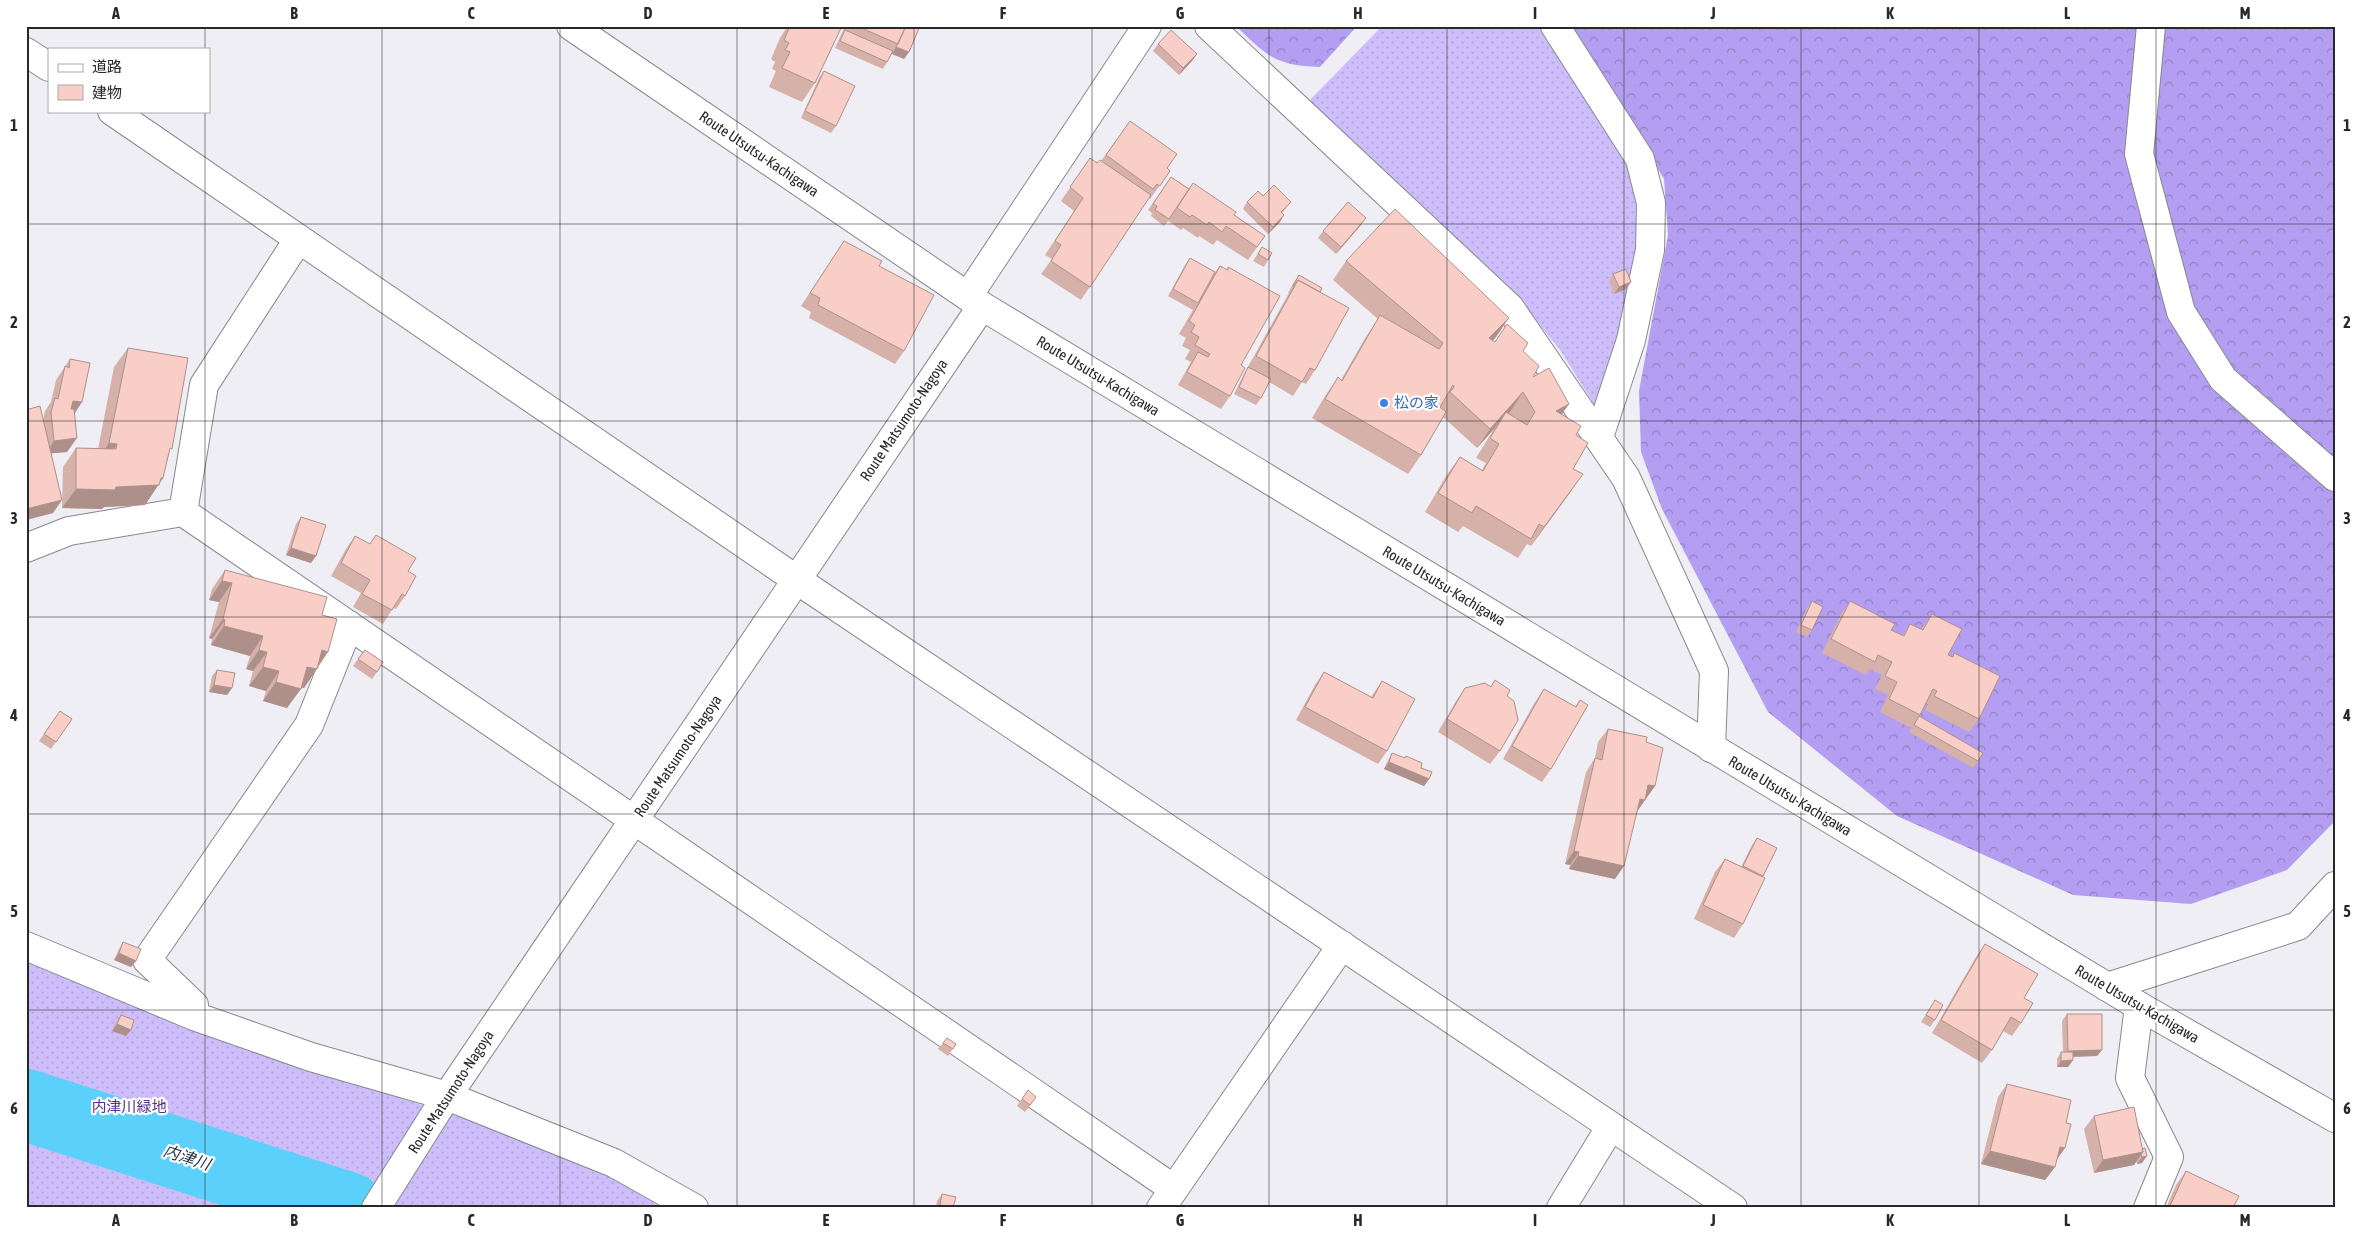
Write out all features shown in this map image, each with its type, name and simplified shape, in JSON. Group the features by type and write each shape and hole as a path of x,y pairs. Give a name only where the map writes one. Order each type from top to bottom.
{"street":[{"name":"Route Utsutsu-Kachigawa","path":"571,26 975,301 2107,987 2335,1118"},
{"name":"Route Matsumoto-Nagoya","path":"376,1208 442,1104 797,580 975,301 1146,26"},
{"path":"1209,26 1510,308 1626,478 1714,671 1711,748"},
{"path":"1555,26 1640,159 1651,203 1650,250 1631,340 1599,437"},
{"path":"2151,26 2139,154 2181,312 2223,380 2335,476"},
{"path":"26,52 48,66"},
{"path":"113,112 797,580 1733,1208"},
{"path":"183,512 204,385 298,240"},
{"path":"26,548 69,531 183,512 635,820 1168,1198 1342,946"},
{"path":"194,1016 194,1005 147,960 309,725 349,625"},
{"path":"2107,987 2298,926 2335,886"},
{"path":"26,946 194,1016 614,1163 694,1208"},
{"path":"2139,1006 2130,1078 2169,1157 2148,1208"},
{"path":"1561,1208 1611,1126"}],"green space":[{"path":"1236,26 1357,26 1320,67 1293,64 1273,57 1256,45"},
{"path":"1382,26 1546,26 1635,163 1644,249 1600,414 1560,350 1517,297 1309,101"},
{"path":"1572,26 2335,26 2335,821 2287,870 2191,904 2073,895 1897,816 1768,712 1662,509 1641,452 1639,391 1668,235 1664,179"},
{"name":"内津川緑地","path":"26,961 309,1069 485,1125 605,1172 662,1208 26,1208"}],"building":[{"path":"790,26 842,26 815,83 782,68 790,52 785,50 789,43 784,40"},
{"path":"857,26 906,26 898,44"},
{"path":"906,26 920,26 909,52 896,47"},
{"path":"845,30 893,51 887,62 840,41"},
{"path":"1171,30 1197,54 1183,68 1158,44"},
{"path":"824,71 855,86 836,126 805,111"},
{"path":"1130,121 1177,154 1167,168 1170,171 1160,186 1157,184 1153,189 1106,155"},
{"path":"1090,158 1097,163 1100,160 1151,195 1090,287 1051,261 1061,245 1055,241 1083,198 1070,187"},
{"path":"1171,177 1189,189 1169,219 1155,210 1157,206 1153,204"},
{"path":"1193,183 1236,212 1234,215 1265,236 1257,247 1226,226 1222,232 1209,222 1207,225 1177,208"},
{"path":"1274,185 1291,202 1281,212 1284,215 1273,227 1247,202 1258,191 1263,196"},
{"path":"1348,202 1366,218 1341,247 1323,231"},
{"path":"1395,209 1509,318 1489,338 1495,342 1507,324 1528,343 1523,351 1539,366 1533,377 1549,368 1569,404 1556,411 1581,426 1576,435 1588,443 1573,469 1583,474 1544,527 1539,524 1531,539 1476,506 1472,513 1438,493 1460,457 1483,471 1499,444 1490,438 1506,412 1527,425 1535,412 1523,392 1490,429 1450,392 1454,387 1453,385 1440,407 1446,412 1421,455 1325,399 1338,377 1342,381 1380,315 1439,349 1443,343 1346,261"},
{"path":"844,241 882,261 879,266 934,295 904,351 818,305 820,298 810,293"},
{"path":"1262,247 1272,253 1268,260 1258,254"},
{"path":"1190,258 1215,272 1198,303 1173,289"},
{"path":"1220,266 1228,270 1228,267 1280,296 1241,365 1245,368 1230,396 1187,372 1198,352 1208,357 1210,354 1195,345 1199,337 1191,332 1195,325 1189,321"},
{"path":"1626,269 1631,282 1619,287 1613,274"},
{"path":"1299,275 1322,288 1320,292 1298,280 1293,286"},
{"path":"1298,280 1349,308 1315,370 1310,368 1302,382 1256,356"},
{"path":"128,348 188,358 172,449 170,448 163,478 161,478 159,485 116,487 115,490 76,489 76,448 116,449 117,444 109,443"},
{"path":"70,359 90,363 82,402 73,401 71,409 74,409 77,438 54,441 51,412 55,398 58,399 65,366 69,368"},
{"path":"1248,367 1271,379 1261,398 1239,387"},
{"path":"40,406 62,500 26,509 26,410"},
{"path":"301,517 326,525 316,556 291,548"},
{"path":"376,535 416,558 408,571 416,576 405,596 402,594 392,610 362,594 370,580 341,563 355,536 370,544"},
{"path":"225,570 327,597 322,615 337,619 328,652 322,650 317,669 307,667 301,689 276,682 279,671 263,667 267,652 259,650 263,636 224,626 225,620 223,619 232,583 222,581"},
{"path":"1812,601 1823,607 1812,630 1801,625"},
{"path":"1850,601 1895,624 1891,630 1904,636 1910,624 1923,630 1932,614 1962,629 1948,655 1953,657 1954,653 2000,676 1979,719 1934,696 1937,691 1933,689 1920,715 1889,699 1897,682 1885,676 1892,662 1878,655 1875,662 1831,639"},
{"path":"365,650 383,662 377,672 358,659"},
{"path":"217,670 235,673 232,688 214,685"},
{"path":"1324,672 1373,698 1382,681 1415,699 1387,751 1305,707"},
{"path":"1495,680 1510,690 1507,696 1514,701 1518,720 1500,751 1447,719 1465,688 1485,683 1491,687"},
{"path":"1544,689 1576,707 1580,700 1588,705 1551,769 1512,746"},
{"path":"60,711 72,719 56,742 44,734"},
{"path":"1919,716 1983,753 1978,761 1914,725"},
{"path":"1608,729 1647,737 1646,742 1663,748 1655,786 1648,785 1645,800 1640,799 1624,866 1578,856 1579,852 1574,851 1595,758 1602,760"},
{"path":"1392,753 1405,758 1406,756 1422,763 1421,768 1432,772 1429,779 1389,762"},
{"path":"1757,838 1777,848 1763,876 1743,866"},
{"path":"1725,859 1765,878 1743,924 1703,905"},
{"path":"123,942 141,949 136,961 119,953"},
{"path":"1985,944 2038,974 2024,998 2033,1003 2021,1023 2011,1017 1992,1050 1941,1020"},
{"path":"1935,1000 1943,1005 1935,1020 1926,1015"},
{"path":"2067,1014 2102,1014 2102,1050 2068,1051"},
{"path":"121,1015 134,1020 131,1030 117,1024"},
{"path":"947,1038 956,1044 953,1049 943,1043"},
{"path":"2061,1052 2073,1052 2073,1060 2061,1061"},
{"path":"2007,1084 2071,1100 2066,1123 2071,1124 2065,1148 2060,1147 2055,1167 1990,1151"},
{"path":"1028,1090 1036,1097 1030,1105 1022,1099"},
{"path":"2134,1107 2143,1152 2103,1160 2094,1116"},
{"path":"2145,1148 2147,1156 2142,1157 2142,1149"},
{"path":"2186,1171 2239,1196 2233,1208 2169,1208"},
{"path":"942,1194 956,1197 953,1208 940,1205"}],"waterway":[{"name":"内津川","path":"26,1105 348,1208"}],"place":[{"name":"松の家","path":"1384,403"}]}
